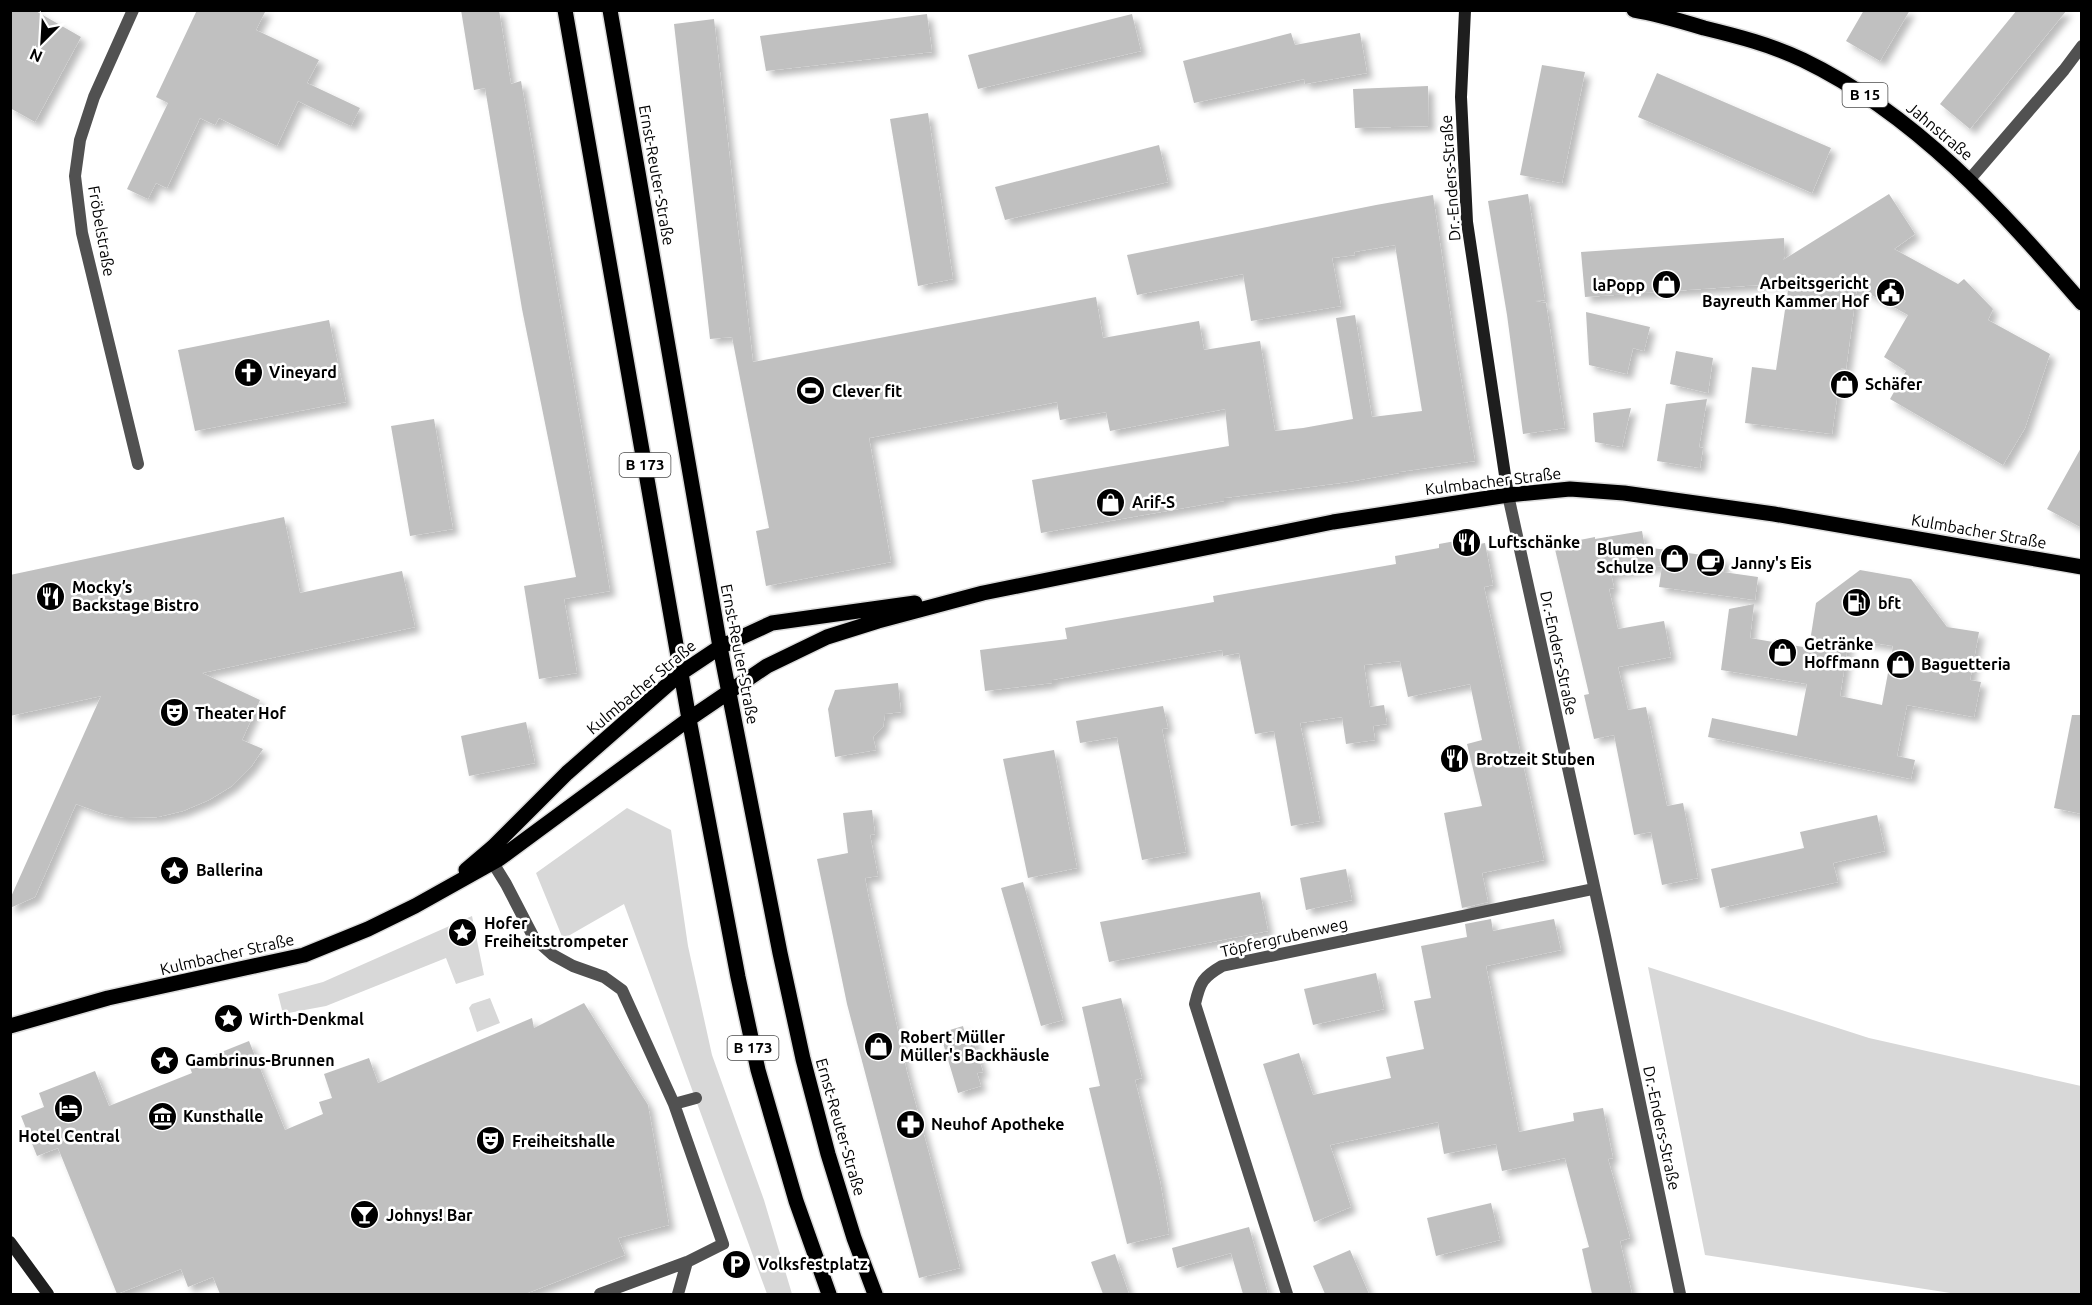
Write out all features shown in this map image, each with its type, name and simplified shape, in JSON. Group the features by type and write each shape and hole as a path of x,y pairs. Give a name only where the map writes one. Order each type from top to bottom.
{"main road":[{"name":"B 173","path":"565,10 689,718 758,1070 796,1201 829,1294"},
{"name":"Ernst-Reuter-Straße","path":"610,10 720,647 780,953 805,1069 848,1217 875,1294"},
{"name":"Dr.-Enders-Straße","path":"1465,10 1461,97 1467,222 1508,495"},
{"name":"Jahnstraße","path":"1634,10 1744,38 1802,60 1853,87 1907,124 1970,179 2082,303"},
{"name":"Kulmbacher Straße","path":"441,892 486,853 567,772 681,673 720,647 772,623 983,593 1333,522 1508,495 1570,489 1624,493 1774,514 2082,567"},
{"name":"Kulmbacher Straße","path":"10,1026 108,998 304,955 368,929 441,892 522,844 689,718 767,666 827,638 878,621 983,593"},
{"path":"10,1242 48,1294"}],"street":[{"name":"Fröbelstraße","path":"133,10 94,97 80,140 75,176 82,233 138,464"},
{"path":"1970,179 2082,46"},
{"name":"Dr.-Enders-Straße","path":"1508,495 1680,1294"},
{"path":"493,863 534,938 553,955 573,966 604,977 622,990 674,1104 723,1244 687,1262 600,1294"},
{"name":"Töpfergrubenweg","path":"1287,1294 1195,1004 1199,986 1208,974 1222,966 1593,889"},
{"path":"674,1104 696,1098"},
{"path":"678,1294 687,1262"}],"shaded area":[{"path":"627,808 671,830 688,946 712,1055 764,1200 792,1294 767,1294 624,904 563,939 536,873"},
{"path":"472,916 484,975 456,984 446,958 326,1006 283,1014 278,994 323,982"},
{"path":"1648,967 1869,1038 2081,1086 2081,1294 1957,1294 1705,1255"},
{"path":"490,998 500,1023 477,1032 469,1008 472,1004"}],"building":[{"path":"10,10 34,10 81,37 35,122 10,108"},
{"path":"197,10 266,10 256,30 319,60 307,83 360,108 351,126 298,101 277,146 219,118 215,125 200,118 167,188 156,183 148,199 127,189 168,103 156,97"},
{"path":"461,10 499,10 511,84 521,81 610,591 564,599 577,673 539,679 524,586 576,577 522,309 485,88 474,90"},
{"path":"1864,10 1910,10 1880,61 1846,41"},
{"path":"2017,10 2067,10 1970,129 1940,104"},
{"path":"927,14 932,52 766,71 760,36"},
{"path":"1132,14 1141,51 978,89 968,55"},
{"path":"714,19 753,362 1096,297 1103,338 1199,321 1204,350 1260,341 1275,431 1353,419 1336,318 1355,315 1372,417 1422,411 1395,245 1332,258 1341,306 1251,321 1243,274 1137,295 1127,255 1433,195 1475,461 1348,482 1224,498 1224,501 1041,533 1032,480 1229,446 1225,409 1110,431 1106,412 1060,420 1057,402 869,438 891,562 766,586 756,531 769,528 732,337 710,339 674,24"},
{"path":"1291,33 1295,45 1360,33 1367,73 1305,84 1304,79 1194,103 1183,61"},
{"path":"1542,65 1585,72 1562,183 1520,175"},
{"path":"1657,73 1831,148 1812,193 1638,117"},
{"path":"1428,86 1429,126 1355,128 1353,89"},
{"path":"928,113 953,279 918,286 890,119"},
{"path":"1159,145 1168,182 1005,220 995,187"},
{"path":"1528,194 1545,300 1535,301 1546,303 1565,428 1523,434 1507,315 1488,201"},
{"path":"1889,194 1915,234 1894,249 1958,284 1964,279 1993,309 1988,320 2050,354 2025,428 2003,465 1890,399 1906,371 1884,357 1908,315 1857,287 1846,369 1841,368 1832,434 1745,423 1752,367 1776,370 1789,283 1585,297 1581,252 1784,238 1785,256 1783,260"},
{"path":"1586,312 1650,327 1644,351 1633,348 1627,374 1589,365"},
{"path":"329,320 346,402 195,431 178,350"},
{"path":"1676,351 1713,358 1708,393 1670,384"},
{"path":"1707,399 1699,447 1703,448 1700,468 1657,461 1666,404"},
{"path":"1631,408 1622,447 1595,442 1593,413"},
{"path":"434,419 453,529 410,536 391,426"},
{"path":"2082,446 2082,528 2047,509"},
{"name":"Theater Hof","path":"284,517 300,593 402,571 415,627 202,673 260,700 242,740 263,749 251,767 232,786 209,800 183,811 158,817 125,818 104,814 76,804 35,897 10,908 10,899 101,696 10,716 10,575"},
{"path":"1642,531 1645,547 1724,558 1723,572 1758,577 1755,600 1659,587 1662,566 1611,574 1614,588 1609,589 1618,629 1664,621 1671,657 1618,667 1628,710 1646,707 1667,806 1683,803 1698,878 1662,885 1651,832 1634,835 1614,735 1594,739 1584,695 1589,694 1554,545"},
{"path":"1472,538 1474,545 1485,543 1493,585 1484,587 1544,860 1482,873 1488,902 1462,908 1444,813 1482,806 1467,744 1482,740 1470,684 1408,697 1400,661 1364,665 1370,707 1384,705 1387,724 1373,726 1375,740 1346,744 1342,717 1300,723 1320,821 1291,826 1274,731 1255,734 1239,653 1223,656 1222,650 1052,680 1052,683 985,691 980,650 1067,639 1065,628 1214,602 1213,596 1396,564 1395,556 1439,548 1439,544"},
{"path":"1860,570 1911,579 1947,627 1979,632 1970,680 1981,682 1974,717 1907,705 1897,756 1915,760 1911,779 1708,737 1712,718 1797,736 1807,684 1721,670 1729,609 1754,604 1750,638 1809,648 1816,603","holes":["1849,639 1893,646 1882,705 1840,696"]},
{"path":"898,683 901,712 885,714 883,727 873,737 876,750 835,757 828,709 835,690"},
{"path":"1163,706 1168,728 1162,729 1186,852 1142,860 1117,737 1080,743 1076,721"},
{"path":"2072,715 2082,715 2082,814 2054,808"},
{"path":"526,722 535,763 469,776 461,736"},
{"path":"1054,750 1077,868 1028,878 1003,759"},
{"path":"872,810 875,834 870,835 878,876 865,878 869,899 907,1072 960,1268 919,1278 847,1004 817,859 848,853 843,813"},
{"path":"1877,815 1885,851 1833,863 1838,882 1720,908 1711,869 1804,848 1800,832"},
{"path":"1346,869 1352,900 1306,910 1300,878"},
{"path":"1023,882 1063,1020 1041,1026 1001,888"},
{"path":"1260,892 1268,931 1109,962 1100,922"},
{"path":"1491,919 1493,931 1554,919 1561,950 1486,966 1519,1132 1574,1121 1573,1113 1603,1108 1613,1158 1608,1159 1630,1238 1620,1241 1632,1294 1592,1294 1582,1249 1589,1247 1565,1158 1502,1171 1496,1144 1444,1154 1438,1122 1330,1145 1351,1207 1314,1222 1263,1064 1299,1053 1313,1095 1391,1078 1386,1057 1424,1049 1414,1001 1431,998 1421,946 1467,937 1465,924"},
{"path":"1376,973 1384,1009 1313,1025 1304,989"},
{"path":"1121,998 1142,1078 1135,1080 1160,1181 1169,1234 1127,1244 1089,1088 1100,1086 1082,1007"},
{"path":"584,1003 648,1105 669,1225 618,1238 625,1255 525,1294 220,1294 213,1277 188,1287 181,1269 117,1294 58,1148 37,1156 21,1116 44,1107 39,1093 95,1071 109,1106 192,1073 189,1065 249,1041 285,1130 323,1114 319,1102 332,1098 324,1074 369,1058 378,1083 532,1018 534,1028"},
{"path":"963,1026 966,1037 972,1035 983,1072 977,1073 981,1086 958,1093 940,1033"},
{"path":"1491,1203 1500,1240 1436,1256 1427,1218"},
{"path":"1249,1227 1268,1294 1243,1294 1231,1253 1177,1268 1172,1248"},
{"path":"1350,1250 1369,1294 1325,1294 1313,1266"},
{"path":"1115,1254 1129,1294 1103,1294 1091,1262"}],"place":[{"name":"laPopp","path":"1666,285"},
{"name":"Arbeitsgericht Bayreuth Kammer Hof","path":"1890,292"},
{"name":"Vineyard","path":"248,372"},
{"name":"Schäfer","path":"1844,384"},
{"name":"Clever fit","path":"811,391"},
{"name":"Arif-S","path":"1111,502"},
{"name":"Luftschänke","path":"1467,542"},
{"name":"Blumen Schulze","path":"1675,558"},
{"name":"Janny's Eis","path":"1710,563"},
{"name":"Mocky’s Backstage Bistro","path":"51,596"},
{"name":"bft","path":"1857,603"},
{"name":"Getränke Hoffmann","path":"1783,653"},
{"name":"Baguetteria","path":"1900,664"},
{"name":"Theater Hof","path":"174,713"},
{"name":"Brotzeit Stuben","path":"1455,759"},
{"name":"Ballerina","path":"175,870"},
{"name":"Hofer Freiheitstrompeter","path":"463,932"},
{"name":"Wirth-Denkmal","path":"228,1019"},
{"name":"Robert Müller Müller's Backhäusle","path":"879,1046"},
{"name":"Gambrinus-Brunnen","path":"164,1060"},
{"name":"Hotel Central","path":"69,1108"},
{"name":"Kunsthalle","path":"162,1116"},
{"name":"Neuhof Apotheke","path":"910,1124"},
{"name":"Freiheitshalle","path":"491,1141"},
{"name":"Johnys! Bar","path":"365,1215"},
{"name":"Volksfestplatz","path":"737,1264"}]}
